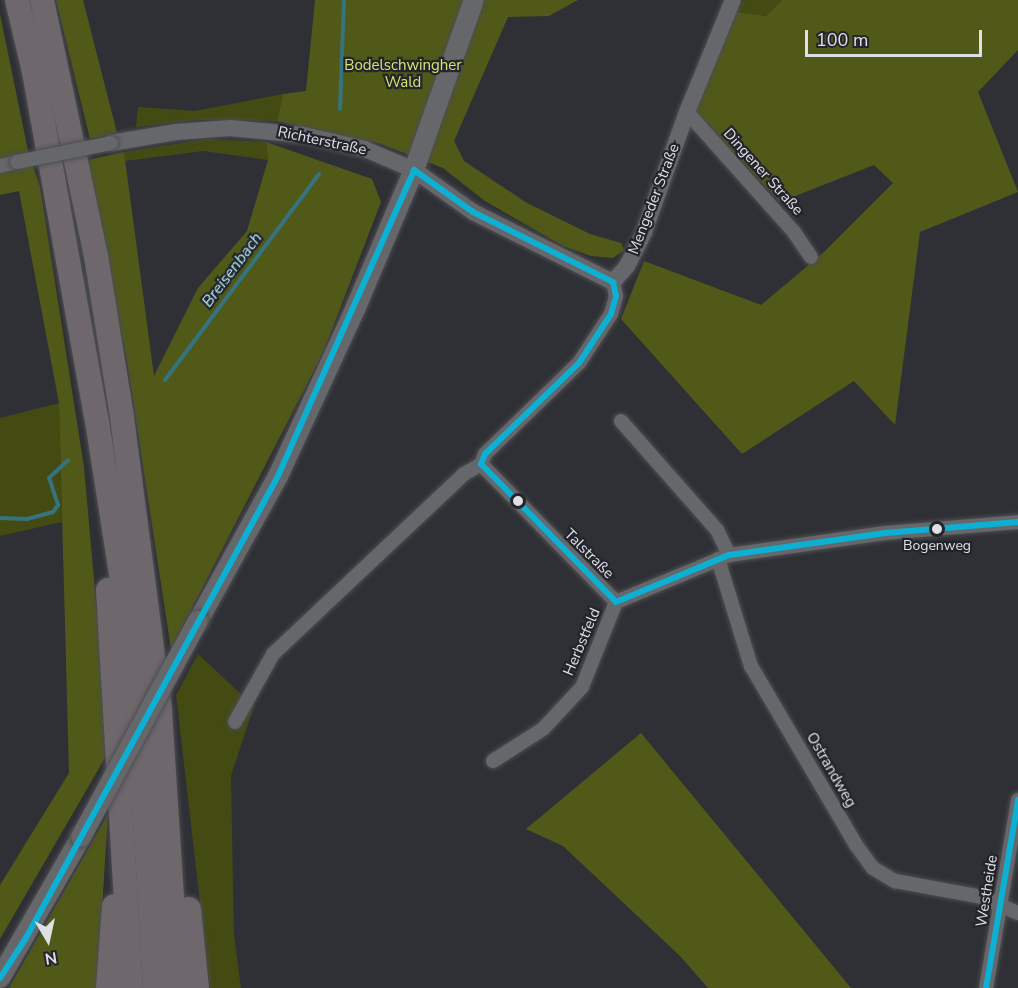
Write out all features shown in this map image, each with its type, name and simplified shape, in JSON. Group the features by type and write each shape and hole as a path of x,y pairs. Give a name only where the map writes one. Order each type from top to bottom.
{"highway":[{"path":"17,0 34,72 98,421 132,674 155,988"},
{"path":"42,0 96,256 122,417 160,711 183,846 197,988"},
{"path":"98,421 93,455 106,562 131,988"},
{"path":"160,711 178,988"},
{"path":"108,988 122,817"}],"main road":[{"path":"0,978 81,837 278,476 414,170 474,0"}],"street":[{"name":"Mengeder Straße","path":"613,282 627,266 644,232 687,112 733,0"},
{"name":"Dingener Straße","path":"687,112 794,232 812,257"},
{"name":"Richterstraße","path":"0,166 176,132 270,130 365,149 414,170 473,212 613,282"},
{"path":"235,722 273,654 464,474 481,464 485,454 579,363 611,315 616,296 613,282"},
{"path":"621,421 717,530 724,557"},
{"name":"Talstraße","path":"481,464 616,602 724,557 885,533 1018,522"},
{"name":"Ostrandweg","path":"724,557 751,666 855,845 873,868 895,881 982,897 1018,913"},
{"name":"Herbstfeld","path":"493,761 543,729 582,687 616,602"},
{"name":"Westheide","path":"986,988 1003,905 1018,804"}],"green space":[{"path":"56,0 83,0 117,133 90,139"},
{"name":"Bodelschwingher Wald","path":"315,0 578,0 549,16 508,17 454,141 464,161 527,203 590,234 621,243 624,250 613,258 591,256 563,246 485,201 443,168 381,144 277,121 283,94 306,91"},
{"path":"743,0 782,0 766,16 737,12"},
{"path":"782,0 1018,0 1018,50 978,92 1018,192 920,232 895,425 854,381 742,454 621,319 644,261 761,305 824,252 893,183 874,165 780,202 693,109 737,12 766,16"},
{"path":"0,14 28,151 40,187 84,467 109,751 0,939 0,885 69,773 59,403 19,191 0,195"},
{"path":"283,94 277,121 197,120 136,127 138,107 195,111"},
{"path":"207,139 266,142 268,160 203,151 125,161 124,152"},
{"path":"266,142 372,179 381,202 323,353 171,649 127,362 88,160 124,152 154,376 198,288 247,231 268,160"},
{"path":"59,403 62,522 0,536 0,418"},
{"path":"198,654 254,706 231,776 234,935 241,988 210,988 176,695"},
{"path":"641,733 851,988 708,988 680,956 563,846 526,829"},
{"path":"108,814 97,988 9,988"}],"waterway":[{"name":"Breisenbach","path":"340,109 344,0"},
{"name":"Breisenbach","path":"165,380 319,174"},
{"name":"Breisenbach","path":"0,518 27,519 53,512 58,505 49,478 68,460"}],"transit line":[{"path":"414,170 473,212 613,282"},
{"path":"0,978 26,938 278,476 414,170"},
{"path":"481,464 485,454 579,363 611,314 616,296 613,282"},
{"path":"481,464 616,602 729,555 885,533 1018,522"},
{"path":"986,988 1018,800"}],"place":[{"name":"Bogenweg","path":"937,529"}]}
